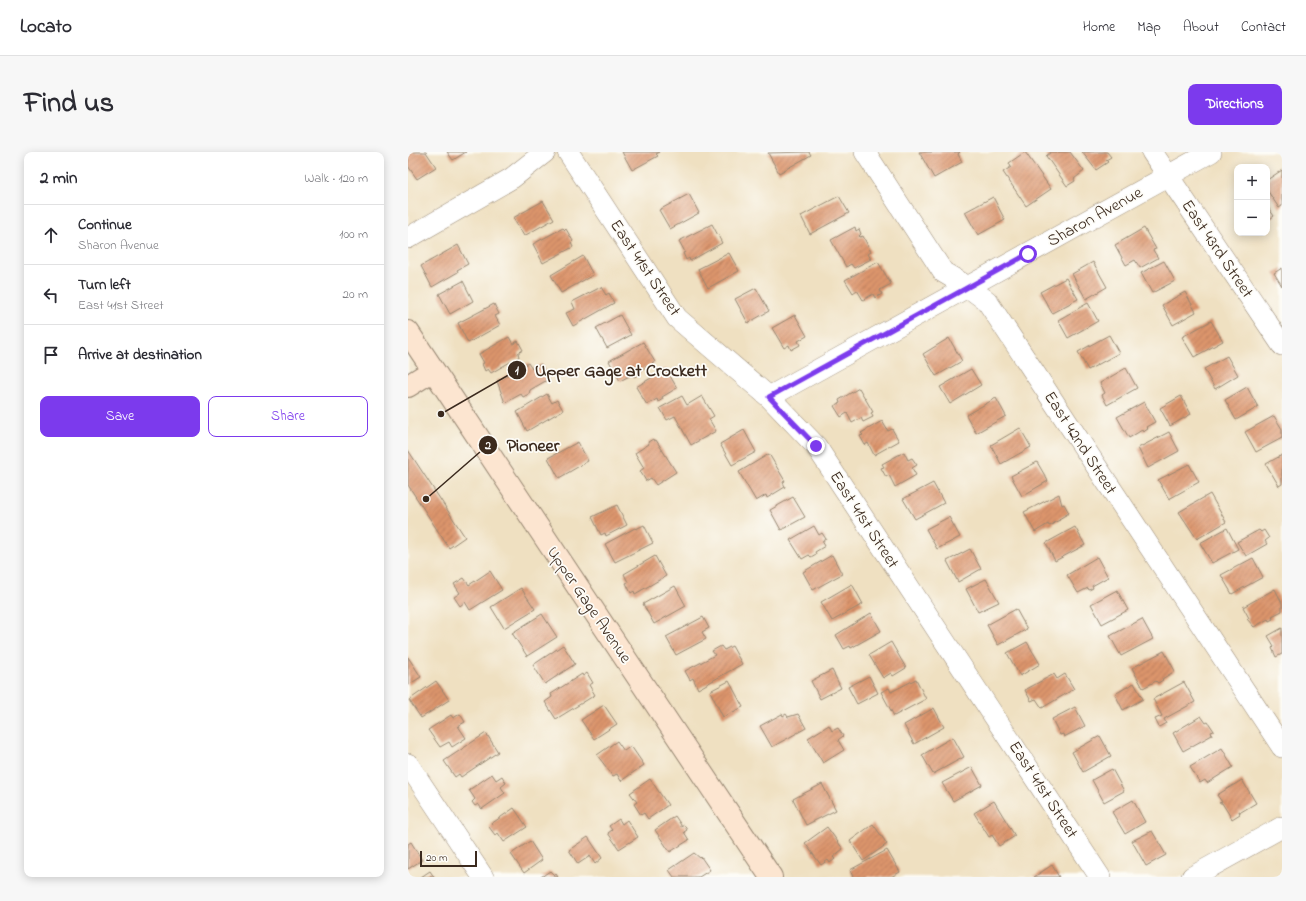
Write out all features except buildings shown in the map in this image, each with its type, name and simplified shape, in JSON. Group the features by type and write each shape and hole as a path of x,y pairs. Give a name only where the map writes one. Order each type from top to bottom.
{"main road":[{"name":"Upper Gage Avenue","path":"408,332 432,371 771,877"},
{"path":"408,386 432,371"}],"street":[{"path":"408,238 512,178 545,152"},
{"name":"East 41st Street","path":"568,152 677,318 769,397 816,446 1100,877"},
{"name":"East 42nd Street","path":"865,152 943,272 968,287 987,301 1282,747"},
{"name":"East 43rd Street","path":"1152,152 1282,345"},
{"name":"Sharon Avenue","path":"769,397 1211,152"},
{"path":"408,764 483,877"},
{"path":"1192,877 1282,827"}],"place":[{"name":"Upper Gage at Crockett","path":"441,414"},
{"name":"Pioneer","path":"426,499"}],"route":[{"path":"816,446 769,397 1028,254"}]}
